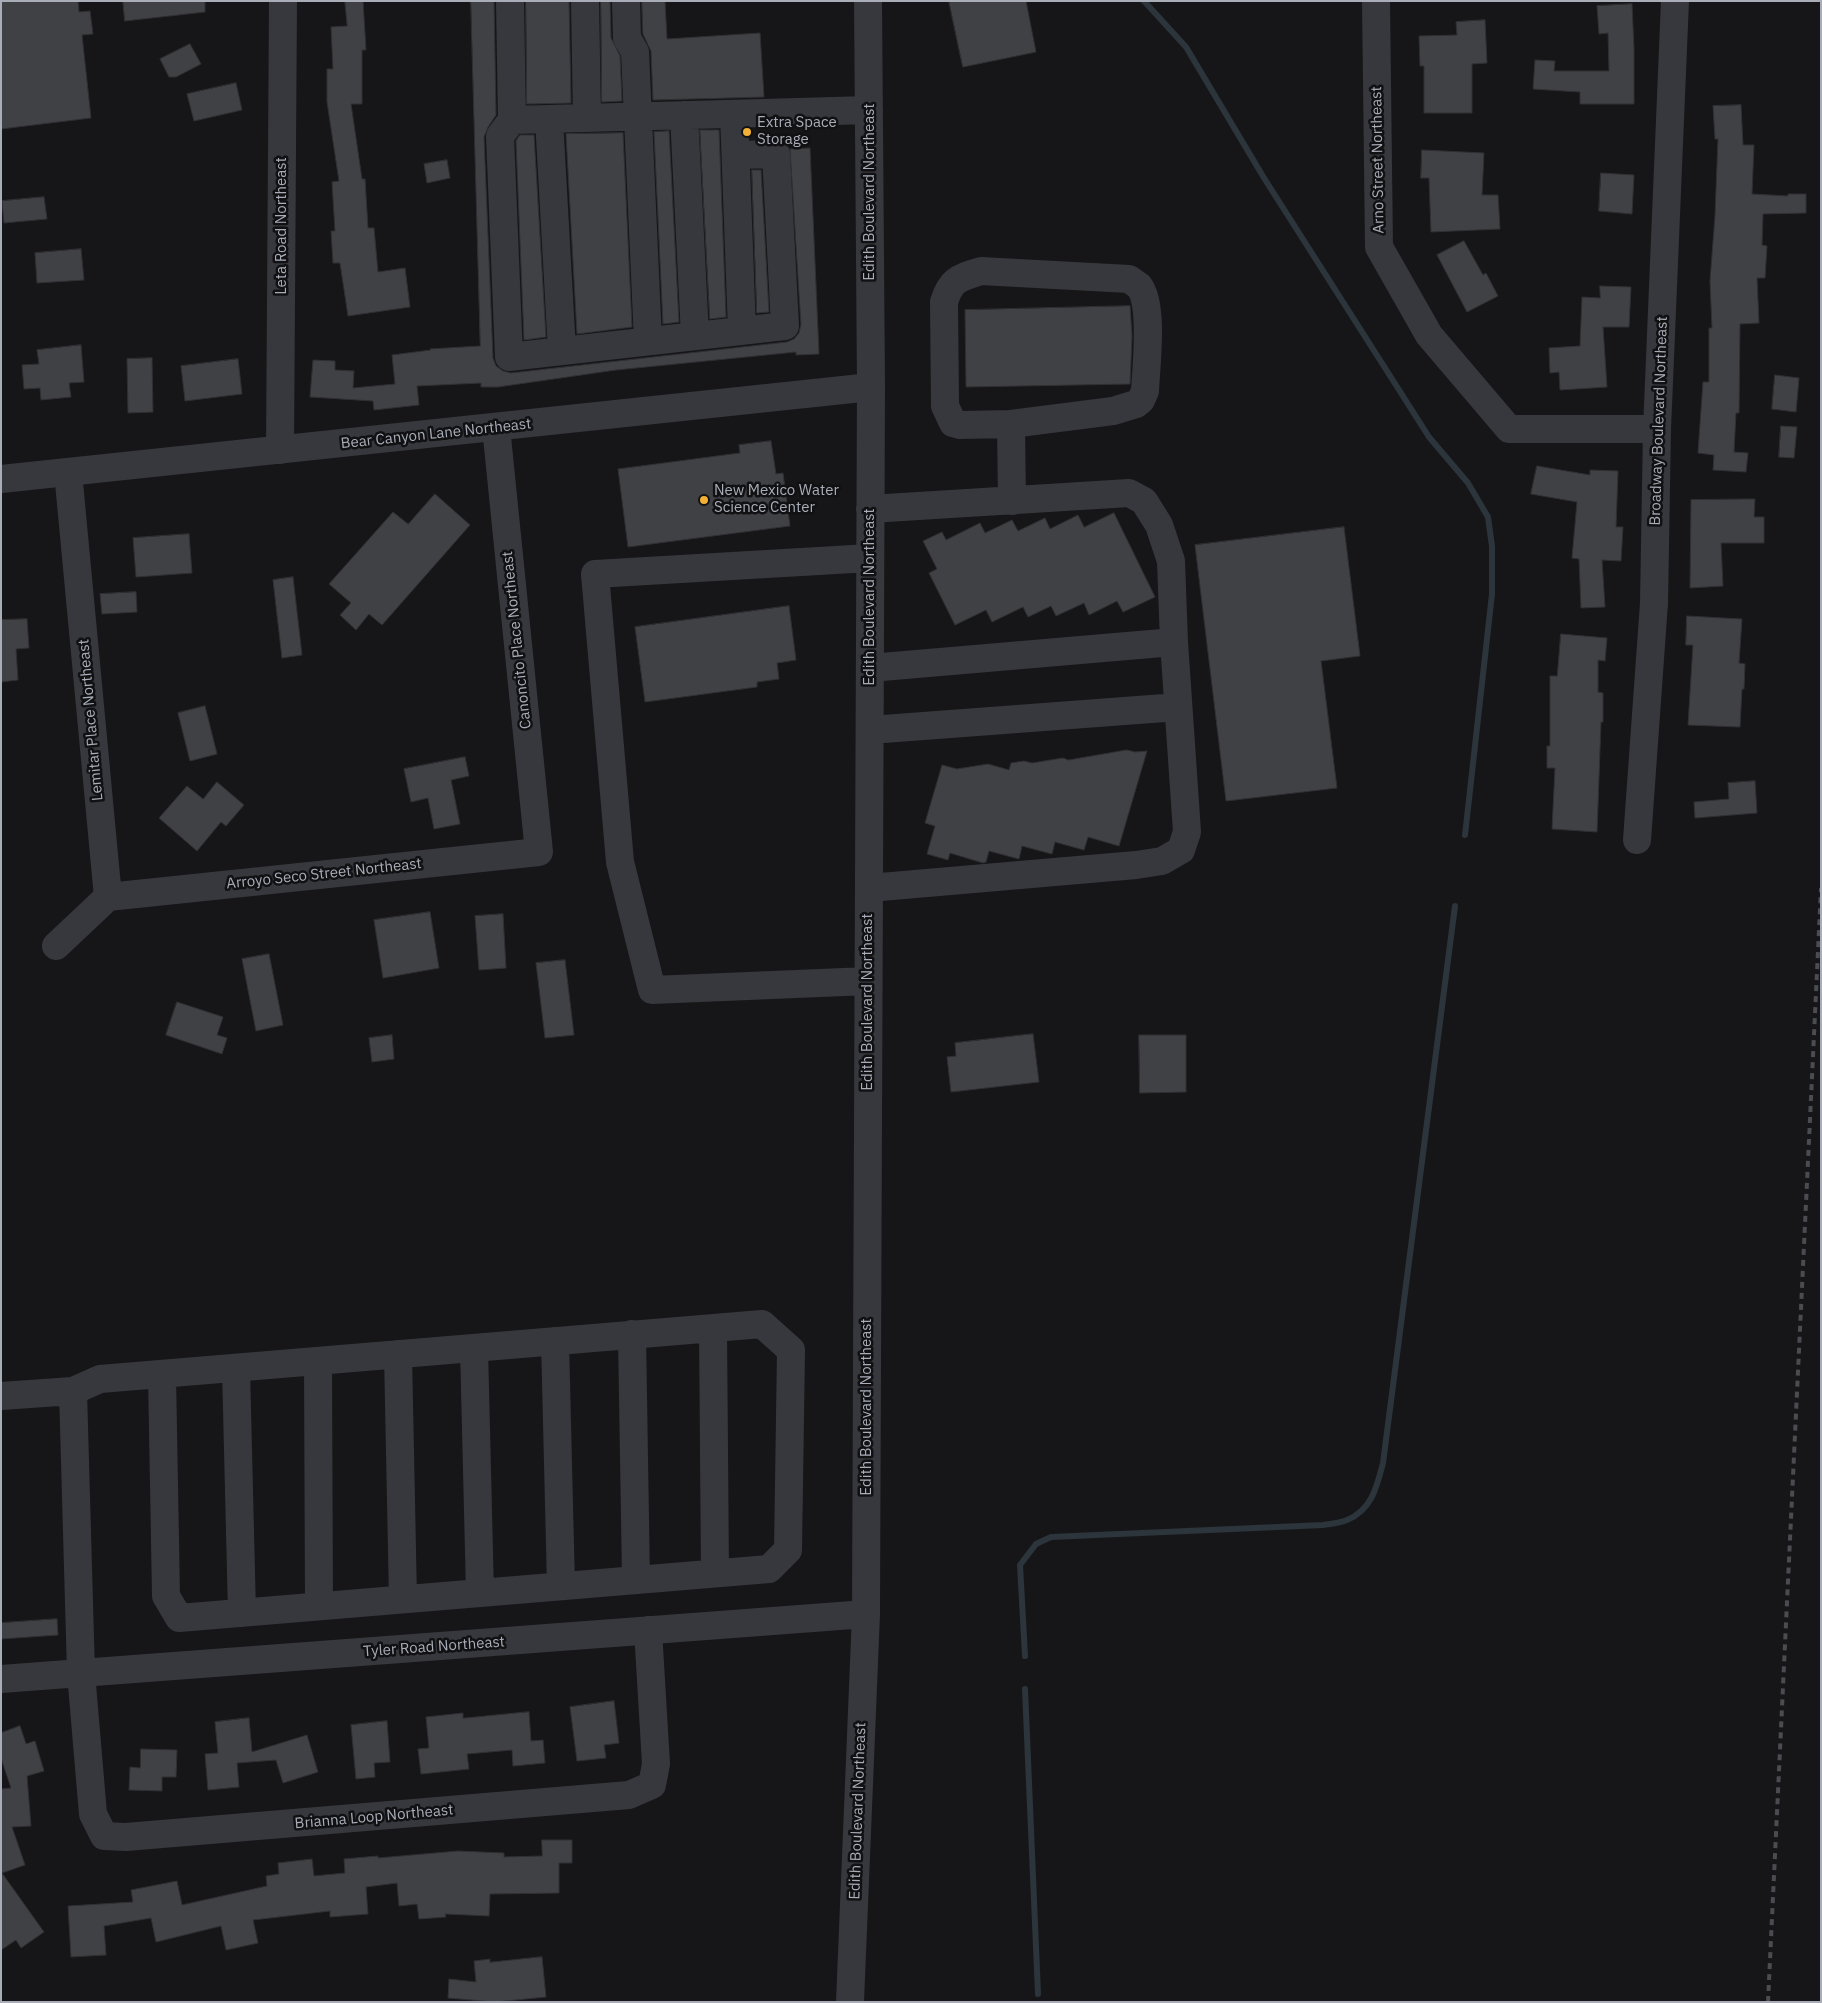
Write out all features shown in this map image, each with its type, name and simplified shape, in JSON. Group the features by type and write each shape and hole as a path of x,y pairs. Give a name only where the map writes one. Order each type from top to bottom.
{"street":[{"name":"Leta Road Northeast","path":"280,450 283,1"},
{"path":"510,1 512,120 500,136 509,356 785,326 776,154 736,155"},
{"path":"585,1 587,118"},
{"path":"626,1 627,38 635,52 648,341"},
{"name":"Edith Boulevard Northeast","path":"850,2002 866,1614 871,388 868,1"},
{"name":"Arno Street Northeast","path":"1376,1 1378,247 1429,335 1509,429 1657,429"},
{"name":"Broadway Boulevard Northeast","path":"1637,840 1654,603 1657,429 1675,1"},
{"path":"512,120 869,110"},
{"path":"734,114 742,331"},
{"path":"684,115 695,336"},
{"path":"549,119 562,351"},
{"path":"981,271 1129,279 1139,286 1145,299 1148,318 1145,391 1141,400 1136,404 1113,411 1011,424 960,425 953,423 945,406 944,302 948,290 959,278 981,271"},
{"name":"Bear Canyon Lane Northeast","path":"1,479 871,388"},
{"path":"1011,424 1012,500"},
{"name":"Canoncito Place Northeast","path":"496,427 539,852"},
{"name":"Lemitar Place Northeast","path":"68,472 108,897"},
{"path":"869,888 1136,866 1162,861 1181,850 1187,832 1174,642 1171,561 1159,525 1144,501 1128,493 870,509"},
{"path":"868,981 652,990 620,862 595,574 870,558"},
{"path":"870,668 1174,642"},
{"path":"870,730 1178,707"},
{"name":"Arroyo Seco Street Northeast","path":"108,897 539,852"},
{"path":"56,946 108,897"},
{"path":"1,1396 74,1391 100,1379 762,1324 791,1350 788,1550 769,1569 179,1618 166,1596 162,1374"},
{"path":"713,1328 715,1573"},
{"path":"632,1334 636,1580"},
{"path":"556,1341 561,1586"},
{"path":"474,1348 480,1593"},
{"path":"398,1354 403,1599"},
{"path":"318,1361 319,1606"},
{"path":"236,1368 242,1613"},
{"path":"74,1391 81,1673"},
{"name":"Tyler Road Northeast","path":"1,1680 866,1614"},
{"name":"Brianna Loop Northeast","path":"81,1673 93,1814 104,1836 126,1837 629,1795 652,1785 656,1764 648,1630"}],"building":[{"path":"1,1 78,1 79,12 90,11 93,34 82,35 91,118 1,129"},
{"path":"123,1 205,1 205,12 125,21"},
{"path":"345,1 363,1 366,50 362,50 362,104 351,104 362,179 365,179 368,228 374,228 378,272 405,268 410,307 348,316 340,263 333,263 331,231 335,231 332,182 339,181 327,102 327,69 333,69 331,27 347,26"},
{"path":"471,1 494,1 496,115 484,137 493,358 496,366 503,371 511,373 787,342 794,339 799,333 801,325 790,149 810,148 819,354 796,355 796,352 616,370 498,387 481,387 481,383 417,386 419,405 374,410 373,401 310,397 313,360 335,361 335,370 354,371 353,388 395,384 392,355 430,349 480,346"},
{"path":"526,1 569,1 571,103 527,104"},
{"path":"601,1 610,1 611,38 620,56 622,101 602,102"},
{"path":"642,1 665,1 667,39 760,33 764,97 653,100 651,51 643,34"},
{"path":"949,1 1026,1 1036,52 963,67"},
{"path":"1632,4 1634,104 1580,104 1580,92 1533,89 1535,60 1555,61 1554,71 1609,71 1608,33 1599,34 1597,6"},
{"path":"1485,20 1487,63 1472,64 1472,113 1424,113 1424,66 1420,66 1419,36 1457,35 1456,22"},
{"path":"190,44 201,64 176,77 169,77 160,59"},
{"path":"236,83 242,110 194,121 187,94"},
{"path":"1741,105 1743,145 1754,145 1752,194 1788,196 1788,194 1806,194 1806,213 1763,214 1762,245 1767,246 1765,278 1757,278 1759,323 1740,324 1739,413 1736,413 1734,452 1748,453 1746,472 1713,470 1714,455 1698,453 1703,382 1709,382 1709,328 1712,328 1710,281 1718,139 1715,139 1713,106"},
{"path":"700,130 719,130 726,317 710,319"},
{"path":"669,131 679,322 663,324 654,132"},
{"path":"623,133 632,327 577,334 566,134"},
{"path":"520,135 534,135 546,337 524,340 516,141"},
{"path":"1422,150 1484,153 1482,195 1498,195 1500,229 1431,232 1429,178 1421,178"},
{"path":"447,160 450,178 427,183 424,164"},
{"path":"752,170 761,170 769,312 757,313"},
{"path":"1601,173 1634,175 1632,214 1599,211"},
{"path":"44,197 47,219 4,223 2,201"},
{"path":"1464,241 1483,275 1486,273 1498,296 1467,312 1437,255"},
{"path":"81,249 84,280 37,283 35,253"},
{"path":"1600,286 1631,287 1629,327 1603,327 1607,387 1560,390 1559,372 1550,373 1549,348 1580,346 1582,297 1600,298"},
{"path":"1130,306 1132,336 1130,384 966,387 965,310"},
{"path":"81,345 84,382 69,383 71,397 41,400 40,388 24,389 22,365 39,364 37,350"},
{"path":"152,358 153,412 128,413 127,359"},
{"path":"238,359 242,394 185,401 181,366"},
{"path":"1775,375 1799,378 1796,412 1772,409"},
{"path":"1781,426 1797,427 1794,458 1779,457"},
{"name":"New Mexico Water Science Center","path":"771,441 776,474 783,473 790,526 628,547 618,469 740,453 739,445"},
{"path":"1537,466 1590,475 1590,470 1618,471 1616,527 1623,527 1621,561 1602,560 1605,607 1581,608 1579,559 1572,558 1577,502 1531,494"},
{"path":"435,494 470,525 382,625 369,614 356,630 340,615 351,603 329,584 393,512 408,524"},
{"path":"1755,499 1754,517 1764,517 1764,543 1721,543 1723,586 1690,588 1691,500"},
{"path":"1114,513 1155,597 1123,612 1117,601 1089,615 1084,603 1056,616 1051,606 1028,617 1023,607 992,622 986,610 955,625 929,573 937,569 923,541 942,532 946,540 980,523 985,533 1012,520 1018,531 1045,518 1050,529 1078,515 1084,527"},
{"path":"1344,527 1360,656 1321,661 1337,788 1226,801 1195,545"},
{"path":"189,534 192,573 136,577 133,538"},
{"path":"293,577 302,655 282,658 273,580"},
{"path":"136,592 137,612 102,614 100,594"},
{"path":"789,606 796,660 777,663 779,679 757,682 757,687 645,702 635,627"},
{"path":"1687,616 1742,619 1739,663 1745,664 1740,727 1688,725 1693,645 1686,645"},
{"path":"27,619 29,648 16,649 18,680 1,682 1,620"},
{"path":"1561,634 1607,638 1605,661 1598,660 1598,692 1603,693 1603,722 1601,722 1597,832 1552,829 1555,768 1547,768 1547,746 1550,746 1550,676 1557,676"},
{"path":"205,706 217,754 190,761 178,713"},
{"path":"1127,750 1135,752 1147,751 1119,846 1088,837 1084,850 1055,842 1052,854 1022,846 1019,859 989,851 986,862 983,863 950,853 948,860 927,854 935,826 925,823 942,765 957,769 988,764 1009,770 1011,763 1024,761 1032,763 1063,758 1068,760"},
{"path":"465,757 469,776 451,780 460,824 434,829 428,798 411,802 404,769"},
{"path":"1755,781 1757,813 1695,818 1694,802 1729,799 1728,783"},
{"path":"217,782 244,805 226,826 221,822 197,851 159,818 187,786 203,799"},
{"path":"430,912 439,968 383,978 374,920"},
{"path":"503,914 506,968 479,970 475,916"},
{"path":"269,954 283,1025 256,1031 242,959"},
{"path":"565,960 574,1035 545,1038 536,963"},
{"path":"177,1002 223,1017 217,1035 227,1038 222,1054 166,1035"},
{"path":"1033,1034 1039,1082 951,1092 947,1057 956,1056 955,1043"},
{"path":"392,1035 394,1059 372,1062 369,1038"},
{"path":"1139,1035 1186,1035 1186,1092 1140,1093"},
{"path":"57,1619 58,1635 1,1639 1,1623"},
{"path":"614,1701 619,1743 604,1745 606,1758 577,1761 570,1707"},
{"path":"529,1712 531,1741 543,1740 545,1763 513,1766 512,1750 467,1754 469,1769 421,1774 418,1749 429,1748 426,1717 463,1713 463,1718"},
{"path":"249,1718 252,1752 307,1735 318,1772 283,1783 276,1760 237,1763 239,1787 208,1790 205,1754 218,1753 215,1722"},
{"path":"387,1721 390,1762 374,1763 375,1777 356,1779 351,1725"},
{"path":"20,1726 26,1744 35,1741 44,1771 27,1776 31,1826 12,1827 25,1865 2,1873 44,1932 21,1948 16,1940 1,1950 1,1789 11,1788 1,1758 1,1733"},
{"path":"141,1749 177,1750 176,1777 162,1777 162,1791 129,1790 130,1767 140,1768"},
{"path":"542,1840 572,1840 572,1863 559,1863 559,1893 490,1894 489,1916 445,1914 446,1917 419,1919 417,1904 399,1906 397,1883 366,1887 368,1914 330,1917 330,1911 253,1920 258,1943 226,1950 221,1926 156,1942 151,1918 104,1926 106,1955 71,1957 68,1906 133,1902 131,1890 177,1881 182,1905 267,1886 266,1876 279,1874 278,1863 312,1859 314,1876 345,1873 344,1859 378,1856 378,1858 458,1851 504,1853 504,1857 542,1856"},
{"path":"542,1957 546,1997 495,2002 448,1998 449,1979 476,1982 474,1961 490,1959 490,1962"}],"waterway":[{"path":"1144,1 1186,47 1264,178 1429,437 1468,483 1488,517 1492,546 1492,594 1465,835"},
{"path":"1025,1656 1020,1565 1036,1544 1051,1537 1326,1525 1344,1521 1355,1516 1368,1504 1376,1489 1383,1463 1455,906"},
{"path":"1025,1689 1038,1994"}],"railway":[{"path":"1768,2002 1821,888"}],"place":[{"name":"Extra Space Storage","path":"747,132"},
{"name":"New Mexico Water Science Center","path":"704,500"}]}
